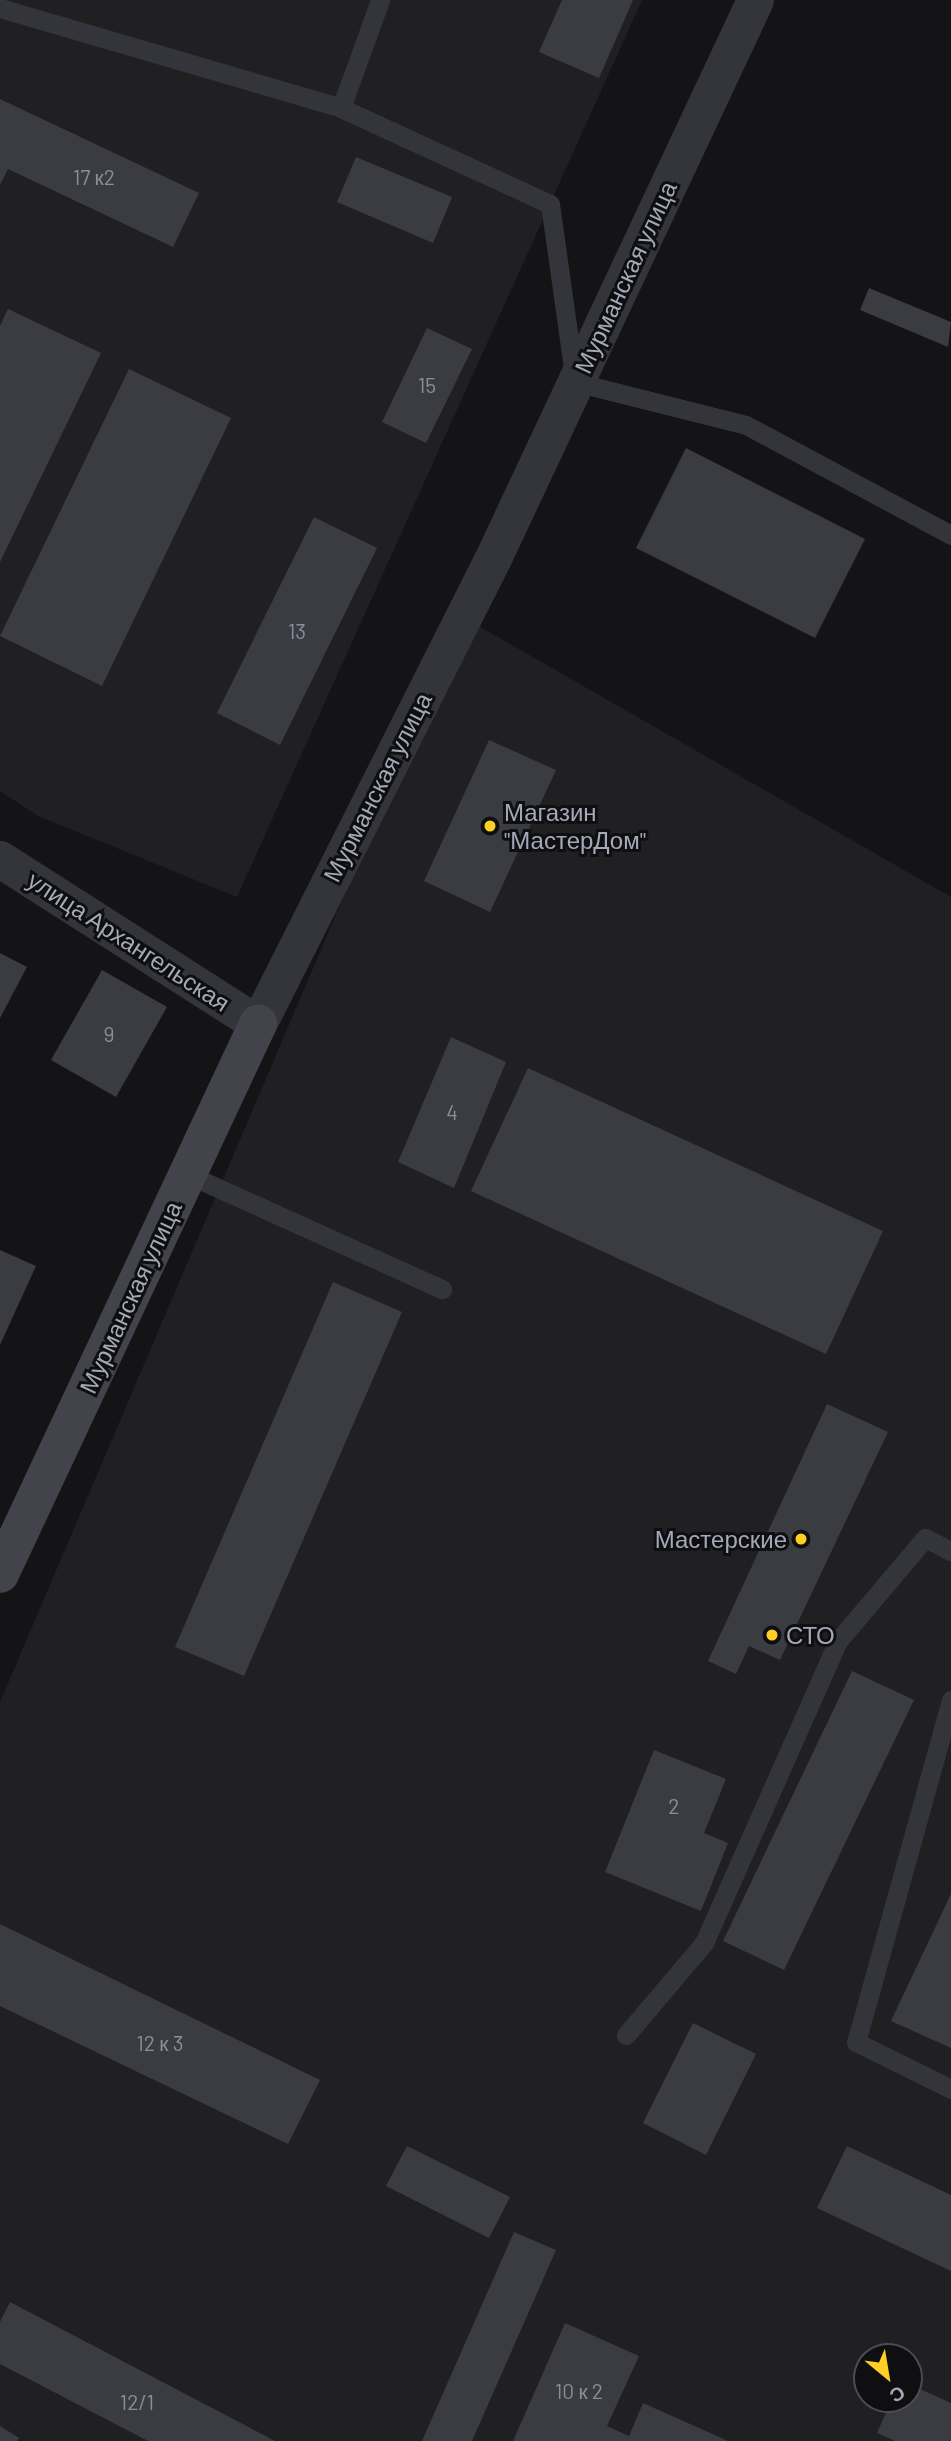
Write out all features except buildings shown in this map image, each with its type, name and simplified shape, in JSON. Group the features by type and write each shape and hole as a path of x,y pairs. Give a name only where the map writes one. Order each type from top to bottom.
{"street":[{"name":"Мурманская улица","path":"0,1574 258,1024 493,558 755,0"},
{"name":"улица Архангельская","path":"0,859 258,1024"}],"lane":[{"path":"341,108 380,0"},
{"path":"0,8 341,108 550,204 575,382 746,425 951,535"},
{"path":"187,1174 442,1289"},
{"path":"626,2035 704,1943 838,1641 925,1538 951,1551"},
{"path":"951,1700 856,2042 951,2090"}],"shaded area":[{"path":"0,0 642,0 237,897 38,816 0,791"},
{"path":"463,617 951,897 951,2441 0,2441 0,1702"}],"place":[{"name":"Магазин \"МастерДом\"","path":"490,826"},
{"name":"Мастерские","path":"801,1539"},
{"name":"СТО","path":"772,1635"}]}
